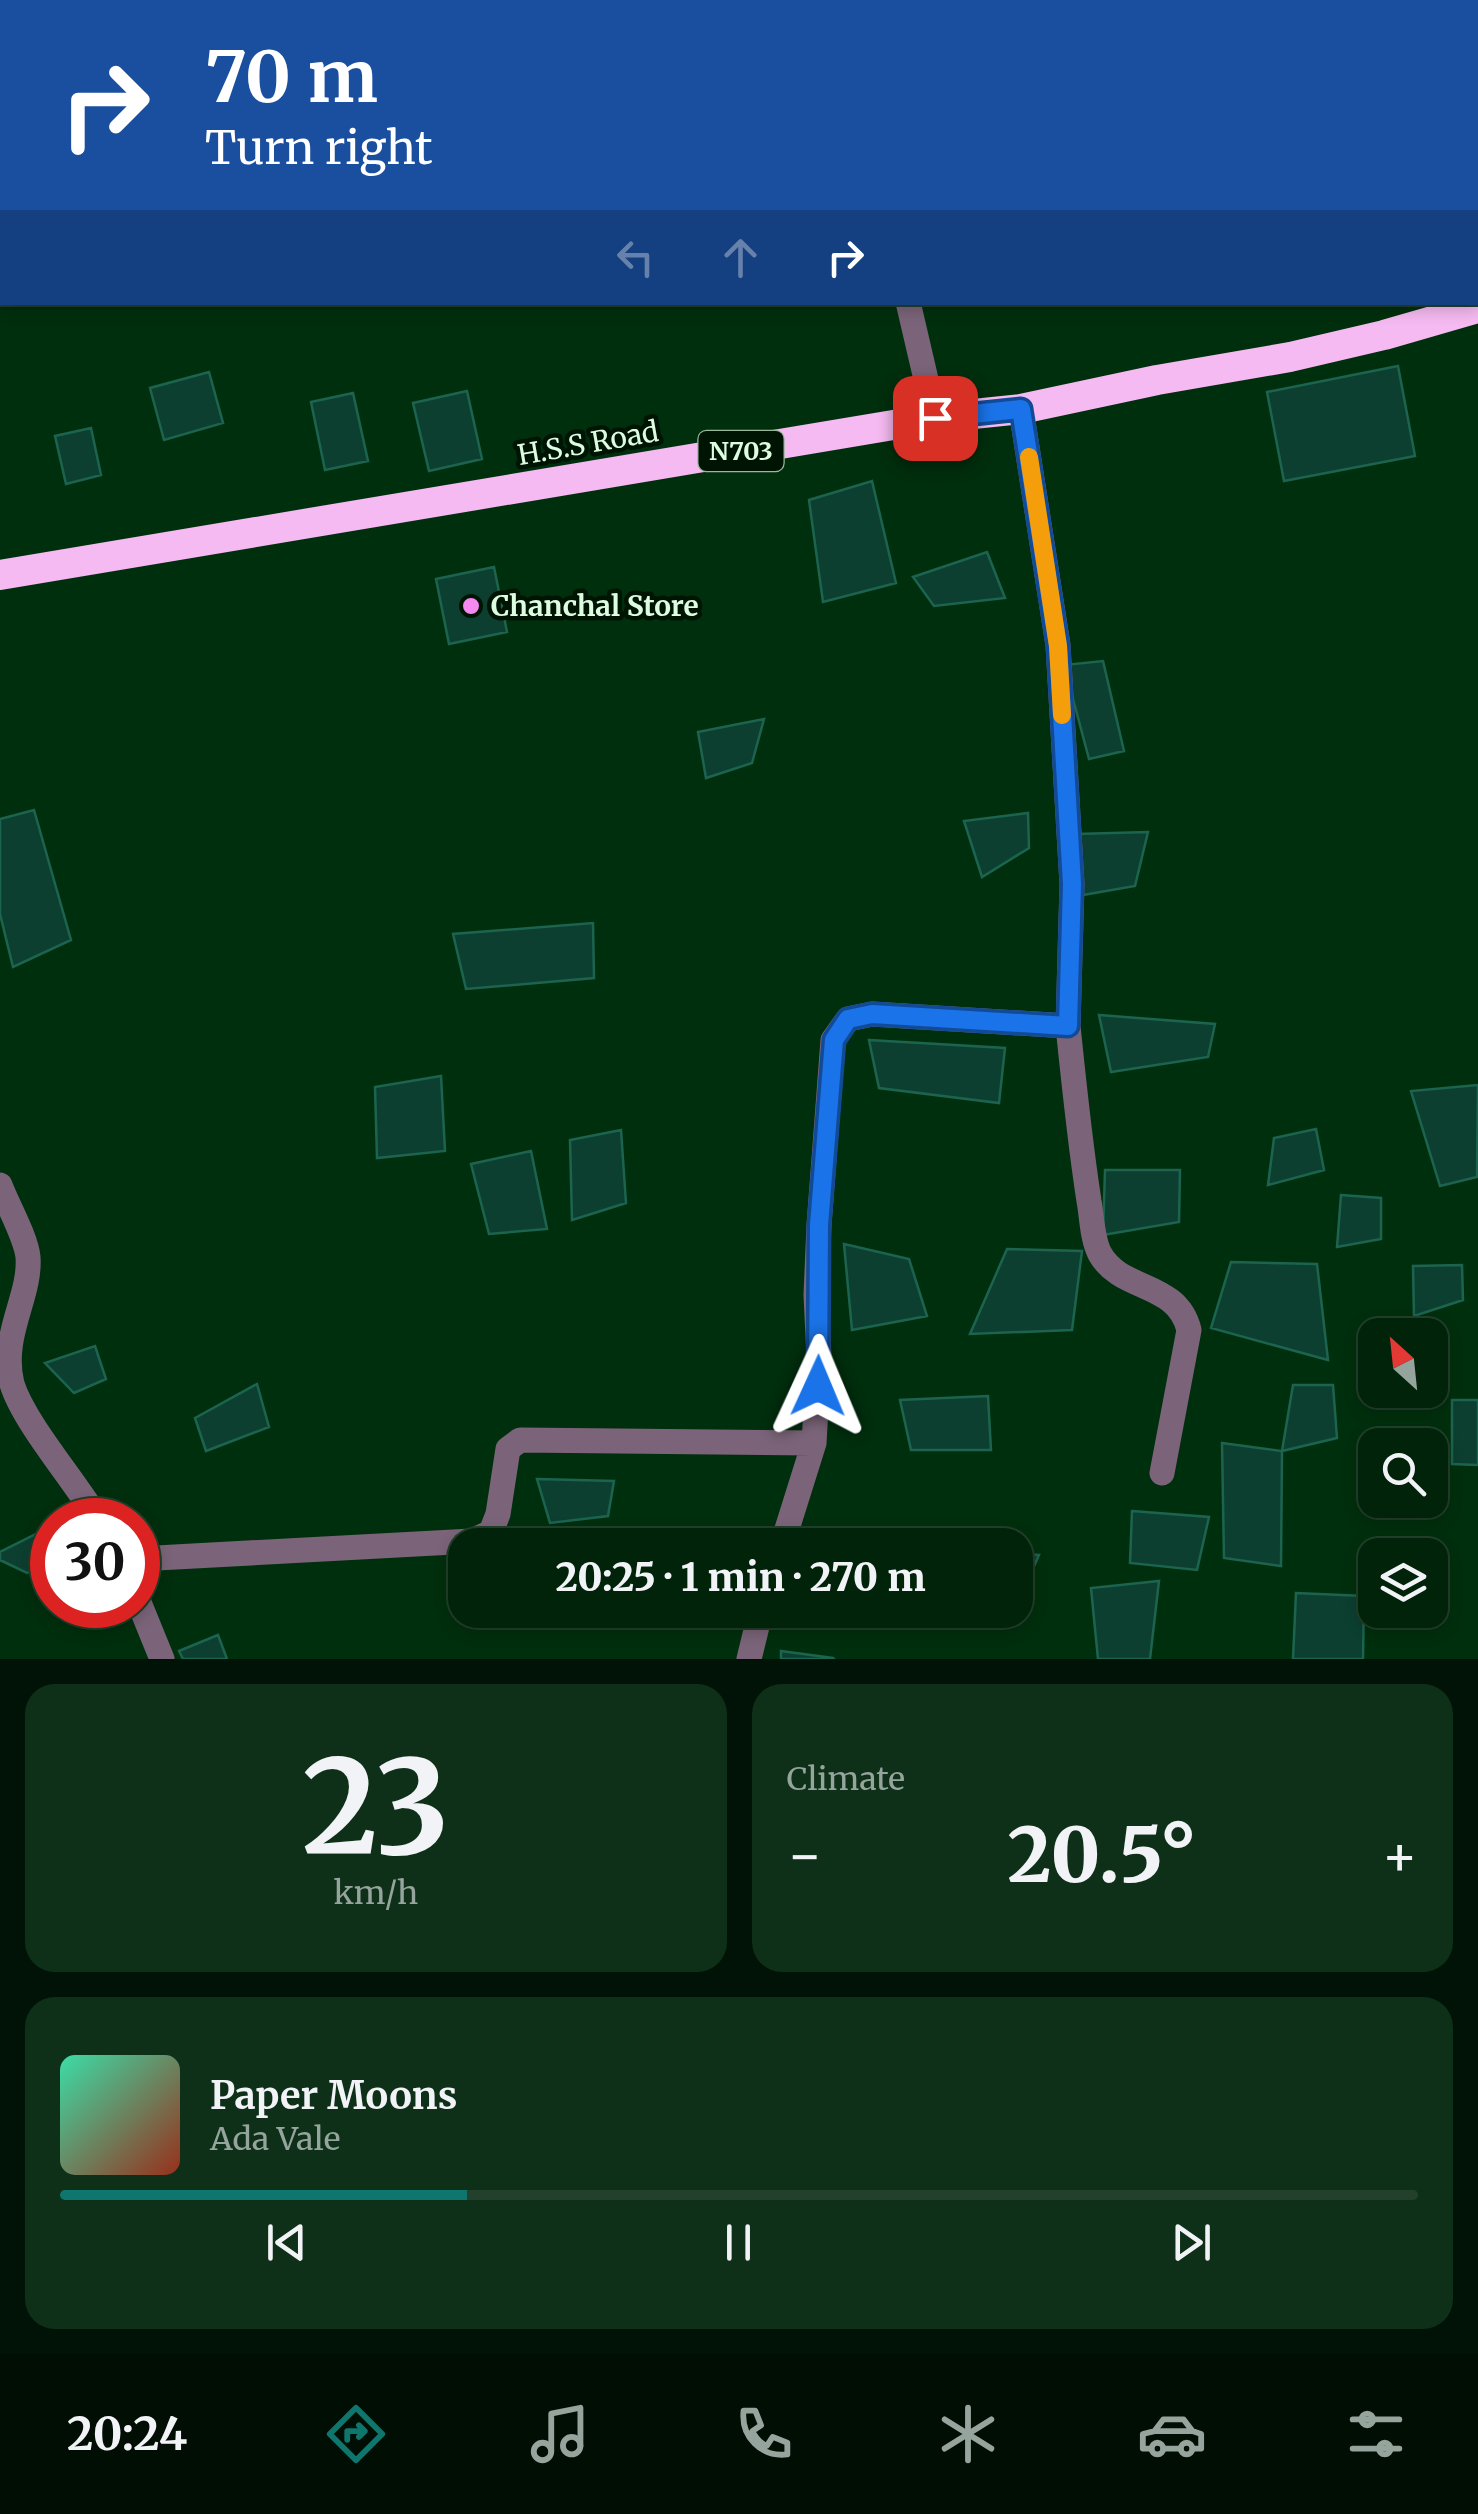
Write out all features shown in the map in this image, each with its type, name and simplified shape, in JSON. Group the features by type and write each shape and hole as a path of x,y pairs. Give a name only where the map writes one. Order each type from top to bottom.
{"highway":[{"name":"H.S.S Road","path":"0,576 935,418 1021,409 1290,357 1478,308"}],"street":[{"path":"909,305 935,418"},
{"path":"1021,409 1058,646 1072,884 1068,1026 1078,1128 1100,1255 1118,1272 1174,1301 1186,1316 1190,1330 1162,1473"},
{"path":"787,1528 814,1443 819,1357 819,1225 834,1040 848,1019 872,1014 1068,1026"},
{"path":"0,1185 28,1256 9,1333 12,1384 83,1498"},
{"path":"160,1558 472,1542 491,1532 498,1514 508,1449 520,1440 814,1443"},
{"path":"149,1628 162,1659"},
{"path":"749,1659 757,1628"}],"building":[{"path":"1398,366 1415,456 1284,481 1267,392"},
{"path":"209,372 223,423 164,440 150,388"},
{"path":"467,391 482,459 429,471 413,403"},
{"path":"353,393 368,461 325,470 311,402"},
{"path":"91,428 101,475 66,484 55,436"},
{"path":"872,481 896,583 823,602 809,500"},
{"path":"987,552 1005,598 934,606 913,577"},
{"name":"Chanchal Store","path":"494,567 507,632 449,644 436,579"},
{"path":"1103,661 1124,751 1089,759 1064,665"},
{"path":"764,719 752,763 706,778 698,732"},
{"path":"34,810 71,940 13,967 0,914 0,819"},
{"path":"1028,813 1029,848 982,877 964,821"},
{"path":"1148,832 1135,886 1083,895 1076,834"},
{"path":"593,923 594,978 466,989 453,934"},
{"path":"1099,1015 1215,1024 1208,1057 1111,1072"},
{"path":"869,1040 1005,1048 999,1103 879,1088"},
{"path":"441,1076 445,1151 377,1158 375,1087"},
{"path":"1478,1085 1477,1177 1440,1186 1411,1091"},
{"path":"1316,1129 1324,1170 1268,1185 1274,1138"},
{"path":"621,1130 626,1203 572,1220 570,1140"},
{"path":"531,1151 547,1229 489,1234 471,1164"},
{"path":"1105,1170 1180,1170 1179,1222 1103,1235"},
{"path":"1341,1195 1381,1198 1381,1239 1337,1247"},
{"path":"844,1244 909,1259 927,1316 852,1330"},
{"path":"1007,1249 1082,1251 1072,1330 970,1334"},
{"path":"1231,1262 1317,1264 1328,1360 1211,1328"},
{"path":"1462,1265 1463,1300 1414,1316 1413,1266"},
{"path":"95,1346 106,1379 74,1393 45,1363"},
{"path":"257,1384 269,1427 206,1451 195,1418"},
{"path":"1293,1385 1333,1385 1337,1438 1282,1451"},
{"path":"988,1396 991,1450 911,1450 900,1400"},
{"path":"1452,1400 1478,1400 1478,1465 1452,1464"},
{"path":"1222,1443 1282,1451 1281,1566 1224,1558"},
{"path":"537,1479 614,1481 608,1516 550,1523"},
{"path":"1132,1511 1209,1517 1197,1570 1130,1563"},
{"path":"30,1537 30,1572 0,1560 0,1552"},
{"path":"1159,1581 1150,1659 1098,1659 1091,1588"},
{"path":"1296,1593 1358,1596 1363,1659 1293,1659"},
{"path":"218,1635 227,1659 183,1659 179,1651"},
{"path":"781,1651 833,1658 834,1659 781,1659"}],"slow traffic":[{"path":"1029,457 1058,646 1062,715"}],"place":[{"name":"Chanchal Store","path":"471,606"}],"route":[{"path":"818,1386 819,1225 834,1040 848,1019 872,1014 1068,1026 1072,884 1058,646 1021,409 935,418"}]}
